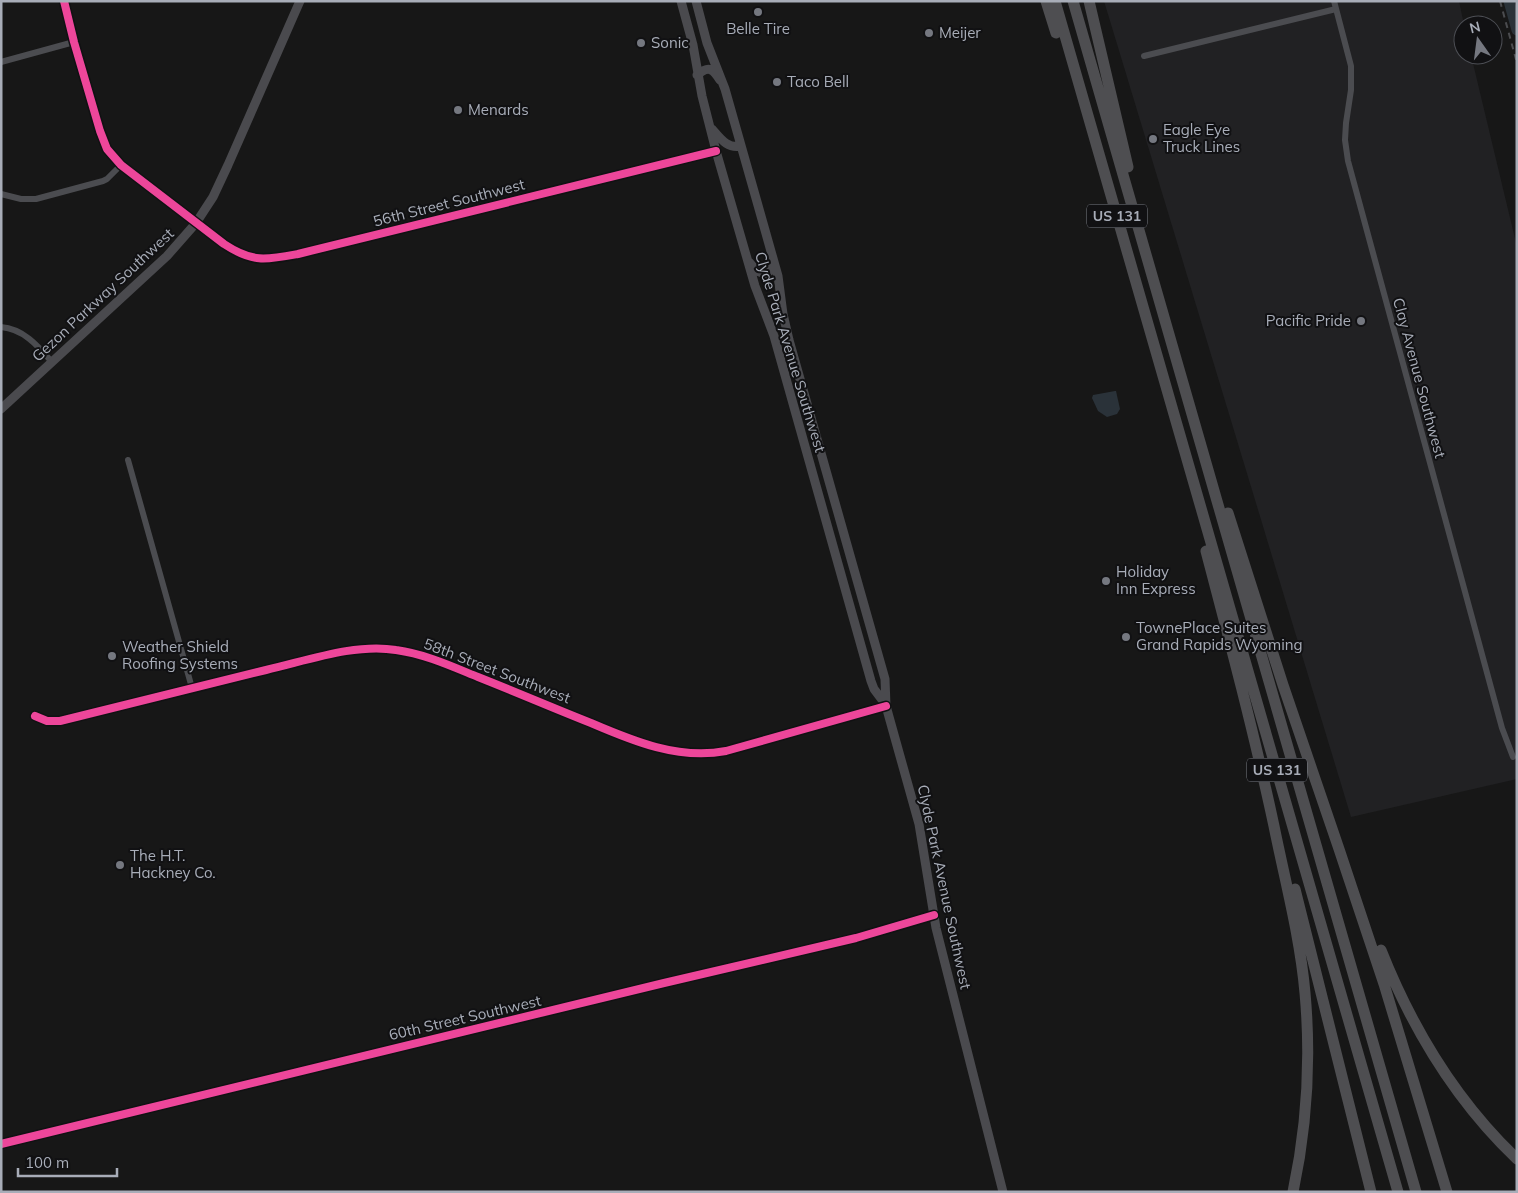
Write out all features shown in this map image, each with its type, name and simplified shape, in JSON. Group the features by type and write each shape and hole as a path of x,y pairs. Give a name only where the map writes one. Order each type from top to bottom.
{"highway":[{"path":"1046,1 1056,34 1079,85"},
{"name":"US 131","path":"1055,1 1398,1192"},
{"name":"US 131","path":"1073,1 1416,1192"},
{"path":"1089,1 1149,264"},
{"path":"1155,348 1172,432 1206,552 1260,762 1301,911 1371,1192"},
{"path":"1196,427 1222,496 1283,686 1395,1016 1447,1192"},
{"path":"1260,762 1290,899 1305,992 1308,1051 1306,1110 1293,1192"},
{"path":"1339,848 1387,967 1415,1025 1465,1101 1517,1159"}],"main road":[{"name":"Gezon Parkway Southwest","path":"1,410 167,256 196,223 213,197 228,165 300,1"},
{"name":"Clyde Park Avenue Southwest","path":"681,1 692,38 698,75 716,151 758,295 773,331 871,681 874,689 886,706"},
{"name":"Clyde Park Avenue Southwest","path":"696,1 707,43 725,89 778,276 786,328 885,679 886,706 920,824 934,916 1003,1192"},
{"path":"698,75 704,70 711,70 725,89"},
{"path":"710,127 726,144 734,147 741,146"},
{"path":"748,260 755,270 765,274 774,265"},
{"path":"783,366 792,378 801,379"}],"street":[{"name":"56th Street Southwest","path":"64,1 74,42 107,149 121,165 196,223 236,252 257,259 268,260 298,254 716,151"},
{"name":"Clay Avenue Southwest","path":"1334,1 1352,66 1345,140 1348,161 1502,728 1513,757"},
{"path":"1144,56 1336,9"},
{"path":"1,62 74,42"},
{"path":"1,194 21,199 40,199 103,181 121,165"},
{"path":"1,327 16,330 24,335 52,362"},
{"path":"128,460 192,688"},
{"name":"58th Street Southwest","path":"35,716 47,721 60,721 340,653 372,648 394,649 418,654 634,741 682,753 708,754 747,746 886,706"},
{"name":"60th Street Southwest","path":"1,1144 856,938 934,916"}],"shaded area":[{"path":"1104,1 1459,1 1462,15 1453,15 1453,65 1473,65 1517,247 1517,779 1351,817"},
{"path":"1116,391 1120,409 1117,414 1107,417 1098,411 1092,398 1093,395"}],"waterway":[{"path":"1509,1 1517,30"}],"railway":[{"path":"1500,1 1517,63"}],"cycle path":[{"path":"64,1 74,42 107,149 121,165 224,244 252,257 277,258 298,254 716,151"},
{"path":"35,716 47,721 60,721 331,654 380,648 428,657 623,736 673,751 691,753 726,751 886,706"},
{"path":"1,1144 856,938 934,915"}],"place":[{"name":"Belle Tire","path":"758,12"},
{"name":"Meijer","path":"929,33"},
{"name":"Sonic","path":"641,43"},
{"name":"Taco Bell","path":"777,82"},
{"name":"Menards","path":"458,110"},
{"name":"Eagle Eye Truck Lines","path":"1153,139"},
{"name":"Pacific Pride","path":"1361,321"},
{"name":"Holiday Inn Express","path":"1106,581"},
{"name":"TownePlace Suites Grand Rapids Wyoming","path":"1126,637"},
{"name":"Weather Shield Roofing Systems","path":"112,656"},
{"name":"The H.T. Hackney Co.","path":"120,865"}]}
